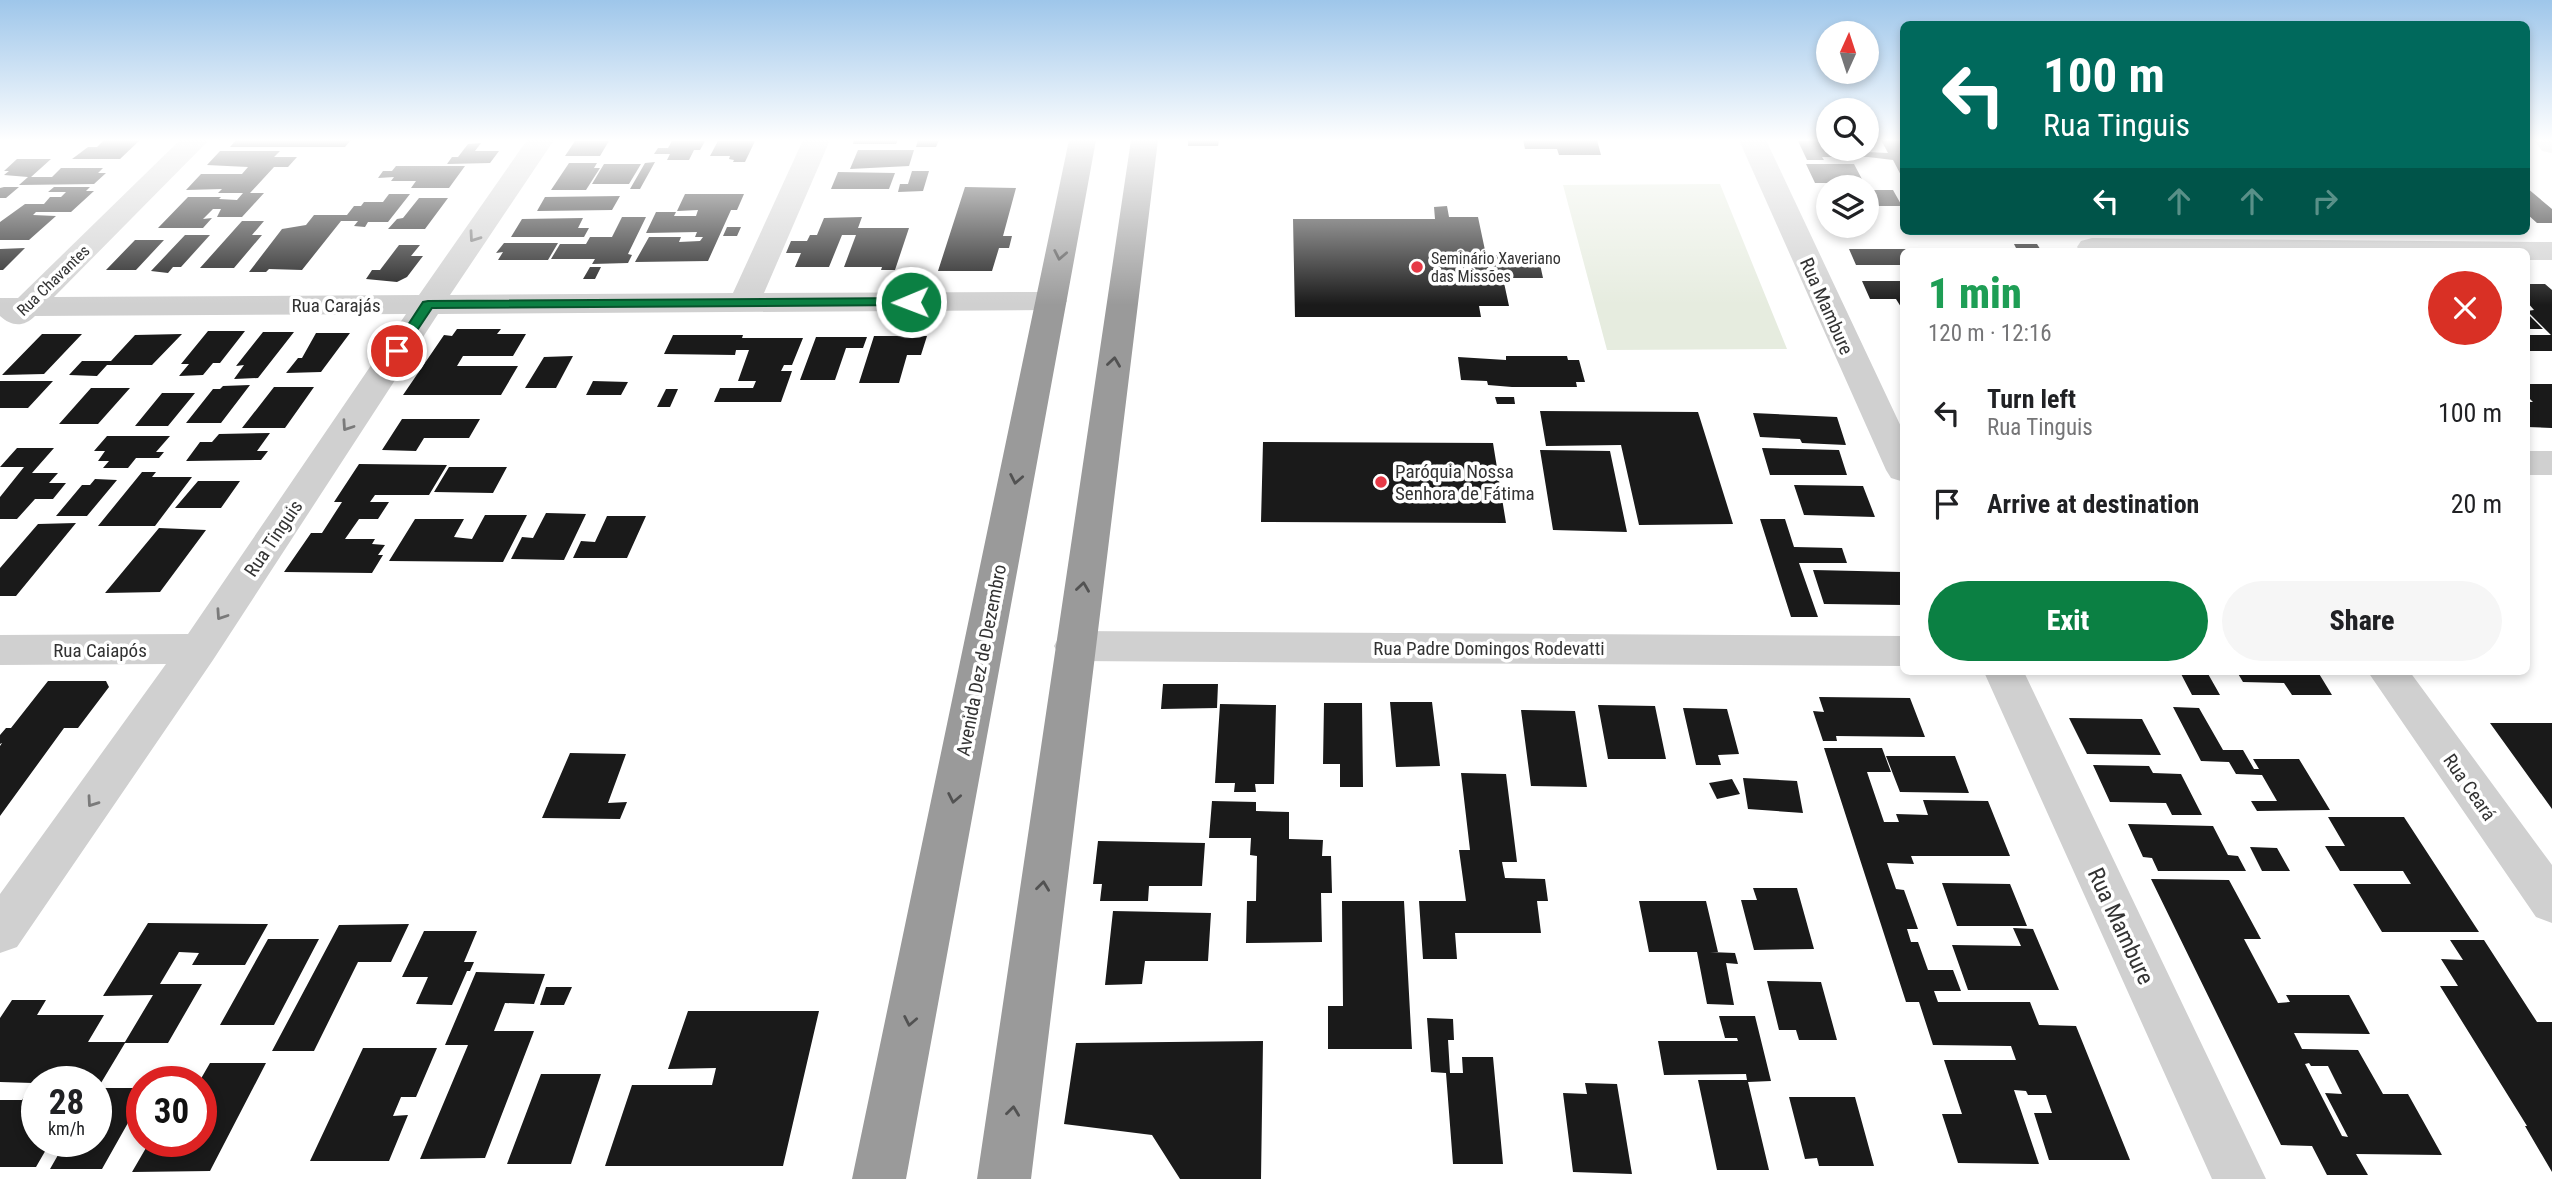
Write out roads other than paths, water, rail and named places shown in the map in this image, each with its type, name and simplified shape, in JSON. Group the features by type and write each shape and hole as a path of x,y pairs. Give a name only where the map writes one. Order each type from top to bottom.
{"highway":[{"name":"Avenida Dez de Dezembro","path":"879,1179 1072,195"},
{"path":"1004,1179 1074,646 1137,195"}],"street":[{"name":"Rua Chavantes","path":"0,332 13,307 136,195"},
{"name":"Rua Tinguis","path":"0,932 199,649 503,195"},
{"path":"744,303 792,195"},
{"name":"Rua Mambure","path":"1780,195 1888,407 1900,454"},
{"path":"2090,243 2379,248"},
{"path":"2530,251 2552,251"},
{"name":"Rua Carajás","path":"13,307 1051,301"},
{"path":"2530,463 2552,463"},
{"name":"Rua Padre Domingos Rodevatti","path":"1074,646 1900,651"},
{"name":"Rua Caiapós","path":"0,650 199,649"},
{"name":"Rua Mambure","path":"2005,675 2239,1179"},
{"name":"Rua Ceará","path":"2390,675 2552,902"}],"place":[{"name":"Seminário Xaveriano das Missões","path":"1417,267"},
{"name":"Paróquia Nossa Senhora de Fátima","path":"1381,482"}]}
